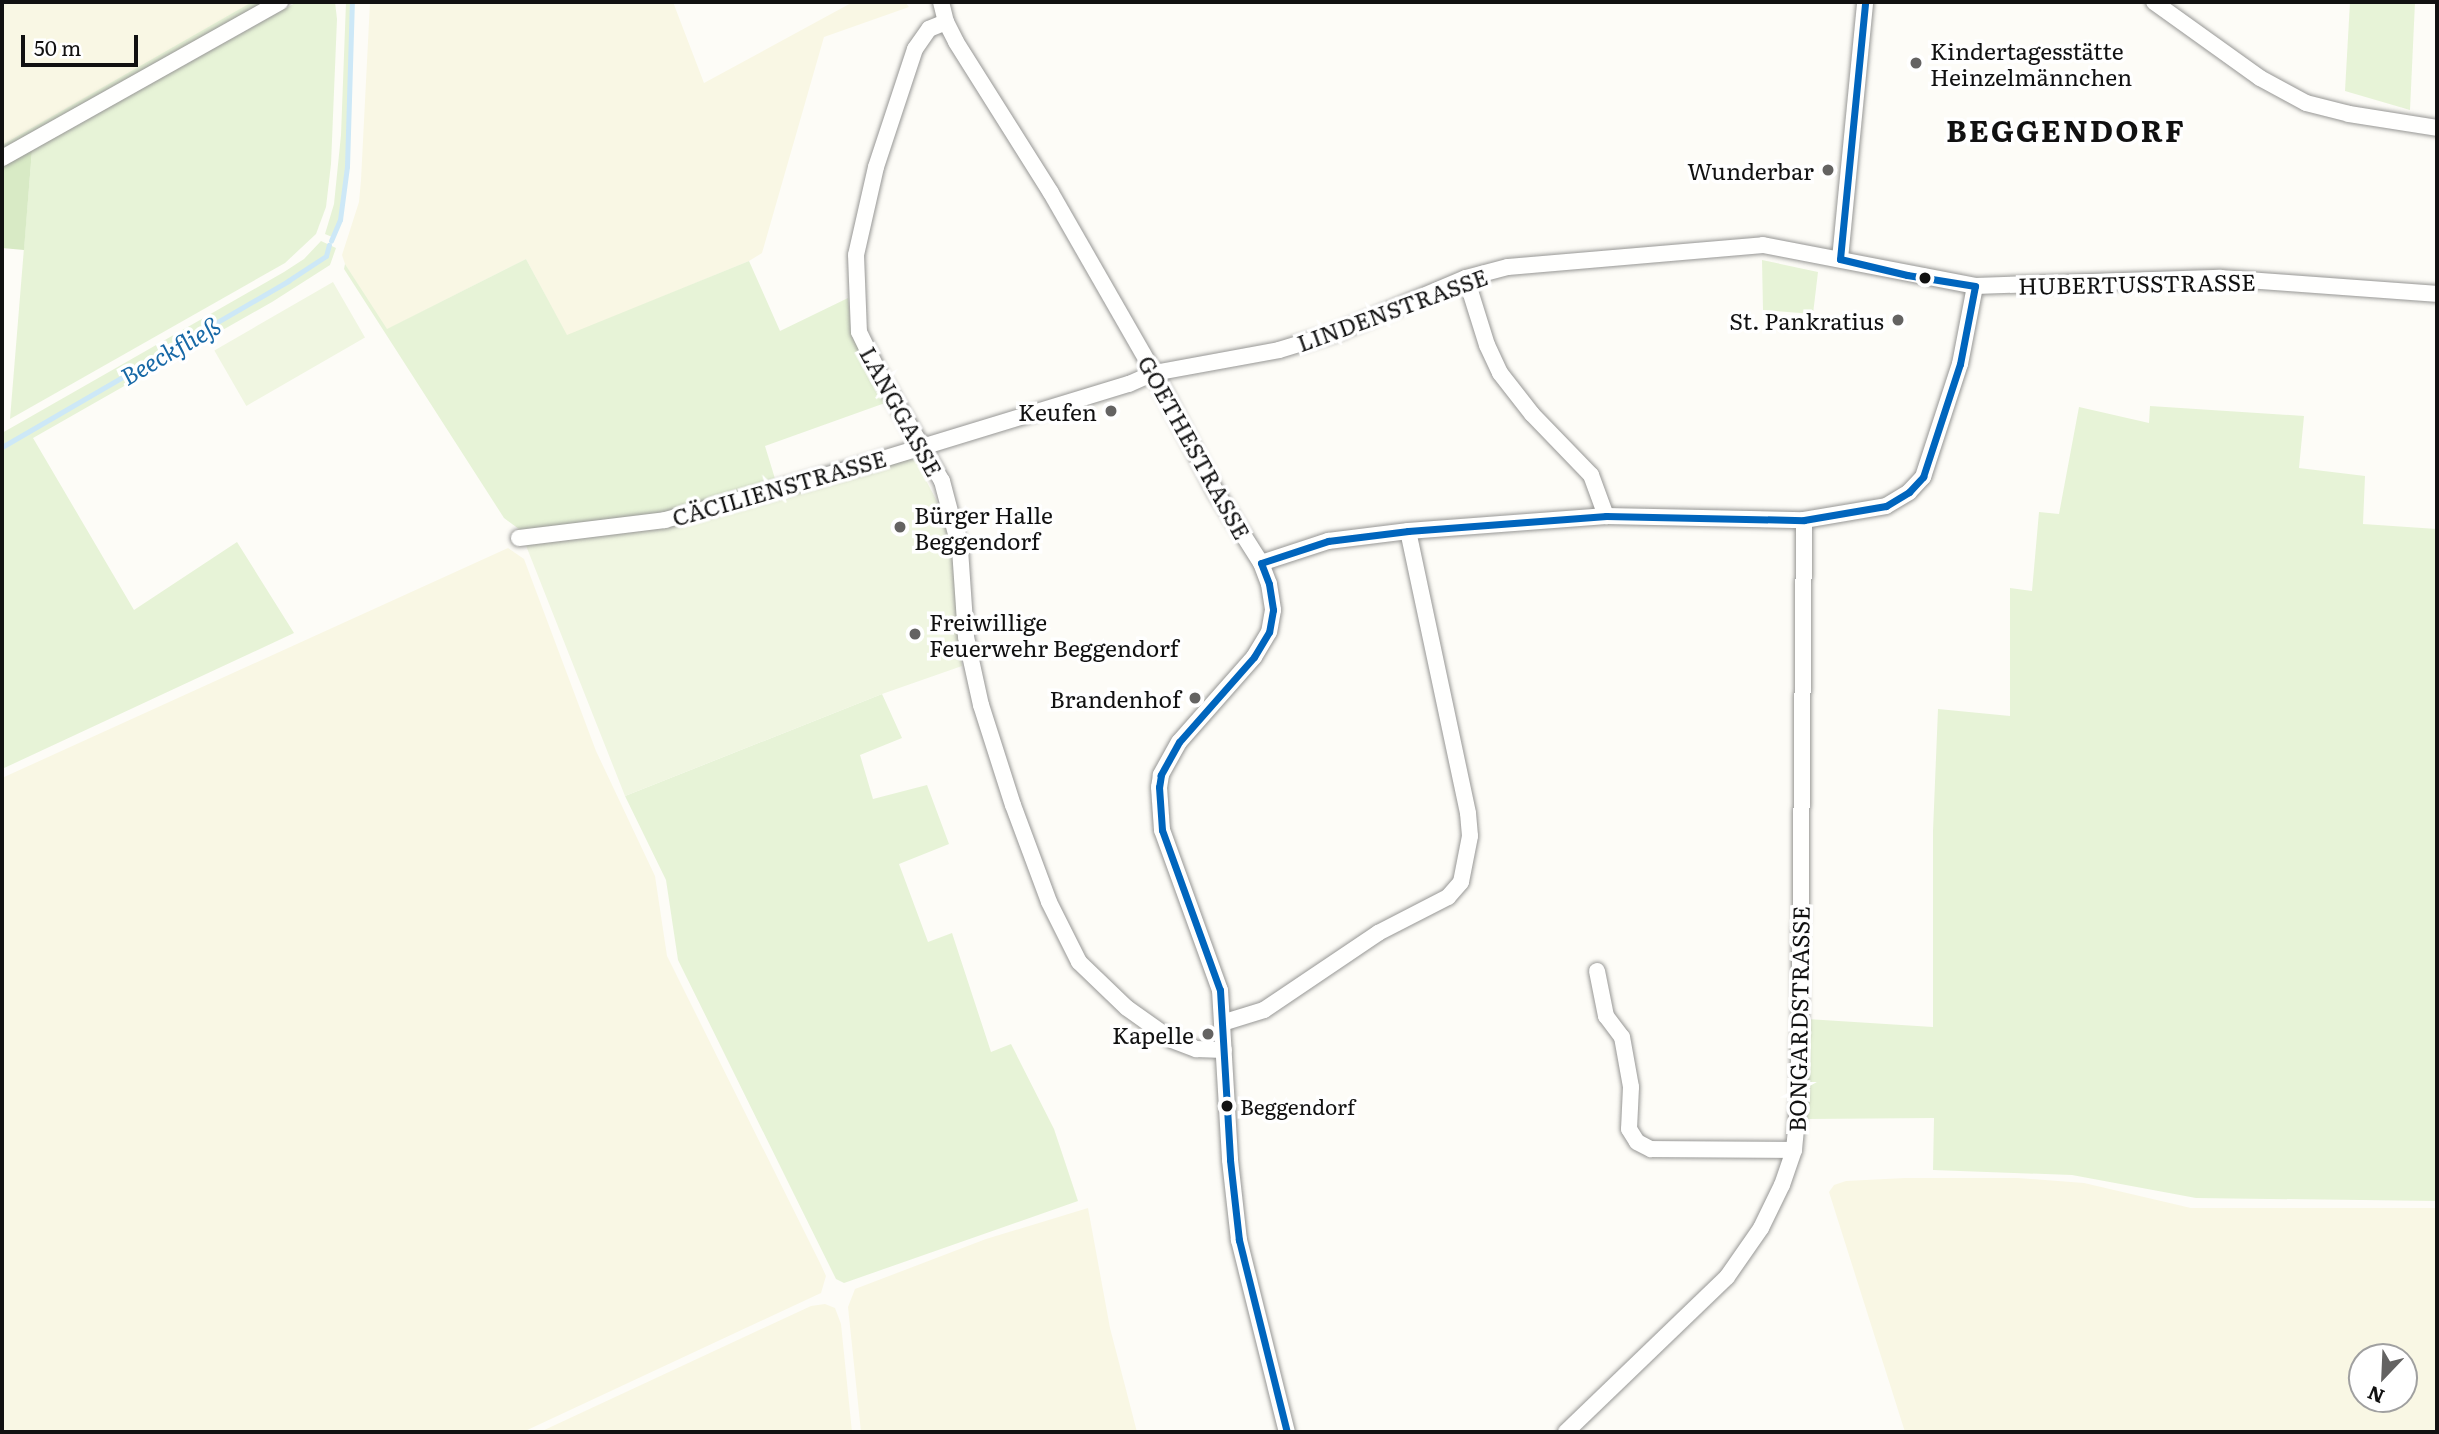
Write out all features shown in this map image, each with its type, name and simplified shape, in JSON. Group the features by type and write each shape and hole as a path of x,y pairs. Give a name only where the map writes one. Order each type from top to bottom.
{"street":[{"path":"2,158 280,2"},
{"name":"GOETHESTRASSE","path":"941,2 946,22 1051,194 1154,373 1216,492 1261,563 1269,584 1273,610 1269,632 1254,657 1179,743 1161,775 1159,788 1162,830 1220,990 1239,1240 1287,1432"},
{"path":"1840,259 1865,2"},
{"path":"2154,2 2260,78 2306,103 2349,114 2437,128"},
{"name":"LANGGASSE","path":"946,22 929,29 915,49 904,74 876,167 856,255 855,301 859,332 880,375 942,481 960,549 966,637 981,705 1013,805 1049,902 1079,962 1127,1008 1172,1040 1196,1049 1224,1050"},
{"name":"LINDENSTRASSE","path":"1154,373 1228,362 1326,336 1466,278 1508,267 1763,245 1840,259"},
{"name":"HUBERTUSSTRASSE","path":"1840,259 1907,275 1975,286 2221,278 2437,294"},
{"path":"1466,278 1487,345 1500,373 1532,414 1591,475 1606,516"},
{"path":"1261,563 1328,541 1408,531 1606,516 1804,520 1886,506 1909,492 1923,477 1960,364 1975,286"},
{"name":"CÄCILIENSTRASSE","path":"519,538 665,520 860,466 1129,384 1154,373"},
{"name":"BONGARDSTRASSE","path":"1566,1432 1727,1277 1761,1228 1782,1185 1794,1150 1799,1097 1804,520"},
{"path":"1222,1023 1264,1010 1378,933 1448,897 1461,882 1470,836 1468,813 1408,531"},
{"path":"1597,971 1606,1016 1622,1037 1630,1087 1629,1129 1637,1142 1651,1149 1794,1150"}],"shaded area":[{"path":"2,2 252,2 253,4 2,146"},
{"path":"370,2 673,2 704,83 853,2 905,2 909,7 824,37 762,253 749,261 567,336 526,259 386,330 345,264 342,255 359,202"},
{"path":"508,548 524,559 596,751 655,876 667,956 821,1265 826,1276 821,1293 523,1432 2,1432 2,778"},
{"path":"1905,1178 2018,1178 2084,1183 2191,1208 2437,1208 2437,1432 1905,1432 1829,1192 1834,1185 1846,1181"},
{"path":"1088,1208 1110,1328 1137,1432 861,1432 848,1307 855,1289 986,1239"},
{"path":"825,1304 835,1308 841,1324 852,1432 540,1432 811,1306"}],"green space":[{"path":"252,2 266,2 2,151 2,145"},
{"path":"297,2 335,2 337,19 331,164 326,207 316,234 285,263 10,419 32,150"},
{"path":"346,2 351,2 346,166 339,220 332,237 325,234 334,204 341,135"},
{"path":"2350,2 2415,2 2410,110 2345,91"},
{"path":"32,150 24,250 2,248 2,167"},
{"path":"321,241 336,248 330,265 272,302 33,438 134,610 237,542 294,633 2,769 2,433 284,272 304,259"},
{"path":"526,259 567,335 749,261 780,331 848,298 852,336 885,403 765,446 776,482 666,514 523,532 504,518 344,269 345,264 387,329"},
{"path":"1762,260 1818,272 1813,314 1763,310"},
{"path":"333,282 365,337 246,406 214,350"},
{"path":"2150,406 2304,416 2299,468 2365,476 2363,524 2437,529 2437,1201 2196,1198 2072,1175 1933,1170 1934,1118 1805,1119 1807,1019 1933,1027 1933,831 1938,709 2010,716 2010,588 2032,591 2039,512 2059,514 2079,407 2149,423"},
{"path":"914,457 945,517 952,550 962,666 882,694 625,796 525,543"},
{"path":"882,694 902,738 860,755 873,799 927,785 949,844 899,864 928,942 952,933 991,1052 1011,1044 1054,1129 1078,1201 844,1283 836,1279 678,960 666,880 625,796"}],"waterway":[{"name":"Beeckfließ","path":"331,241 340,220 347,167 352,2"},
{"name":"Beeckfließ","path":"2,447 288,281 326,256 329,245"}],"transit line":[{"path":"1840,259 1865,2"},
{"path":"1840,259 1907,275 1975,286"},
{"path":"1261,563 1328,541 1408,531 1606,516 1804,520 1886,506 1909,492 1923,477 1960,364 1975,286"},
{"path":"1261,563 1269,584 1273,610 1269,632 1254,657 1179,742 1161,775 1159,787 1162,830 1220,990 1230,1160 1239,1240 1287,1432"}],"place":[{"name":"Kindertagesstätte Heinzelmännchen","path":"1916,63"},
{"name":"Wunderbar","path":"1828,170"},
{"name":"St. Pankratius","path":"1898,320"},
{"name":"Keufen","path":"1111,411"},
{"name":"Bürger Halle Beggendorf","path":"900,527"},
{"name":"Freiwillige Feuerwehr Beggendorf","path":"915,634"},
{"name":"Brandenhof","path":"1195,698"},
{"name":"Kapelle","path":"1208,1034"},
{"name":"Beggendorf","path":"1227,1106"}],"district":[{"name":"BEGGENDORF","path":"2066,129"}]}
